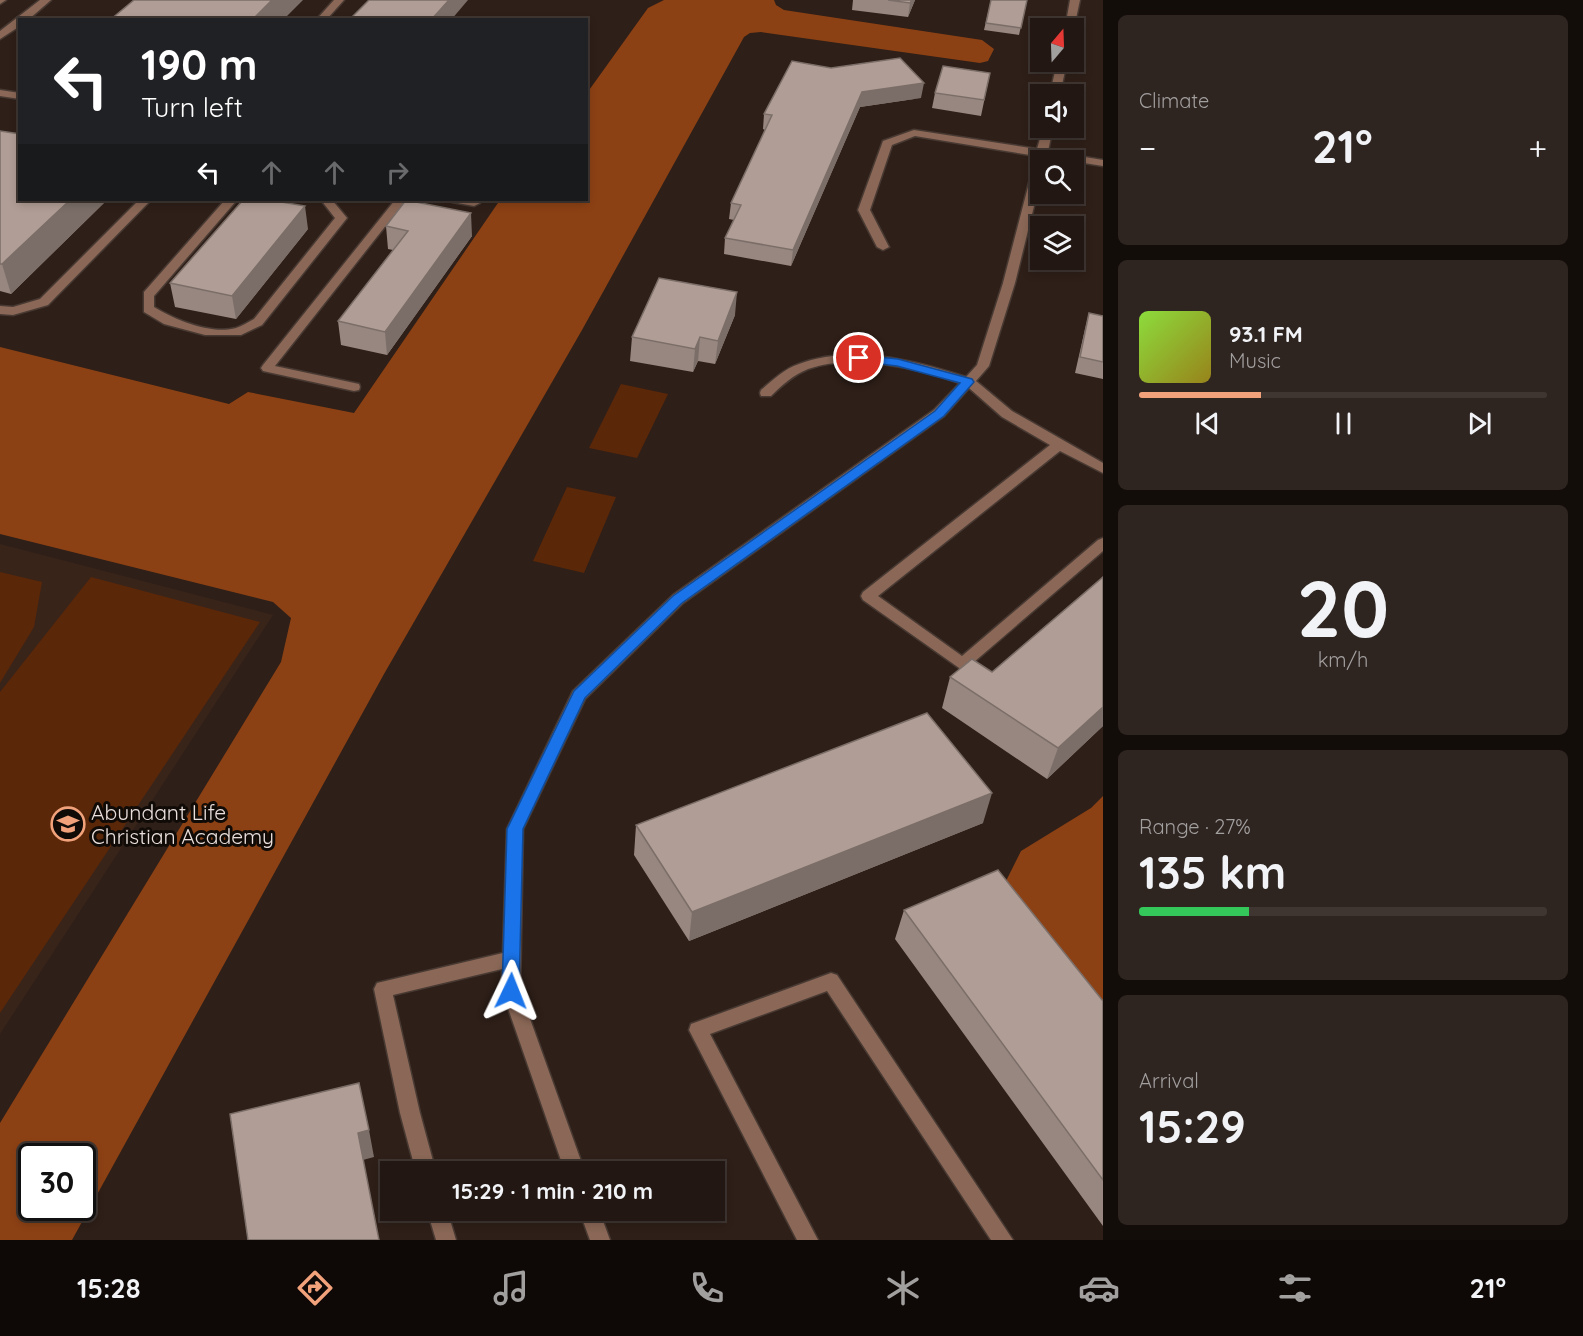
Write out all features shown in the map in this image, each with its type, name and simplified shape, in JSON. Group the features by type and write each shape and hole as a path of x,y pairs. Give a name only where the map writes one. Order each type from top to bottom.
{"street":[{"path":"23,18 46,0"},
{"path":"322,18 339,0"},
{"path":"1071,18 1075,0"},
{"path":"0,36 18,22"},
{"path":"0,93 18,96"},
{"path":"882,247 864,210 887,143 914,133 1030,151"},
{"path":"1084,160 1103,163"},
{"path":"571,1161 511,991 515,829 579,695 678,599 939,413 983,366 1009,283 1030,200"},
{"path":"0,310 13,311 45,302 143,201"},
{"path":"230,201 148,295 148,309 168,321 205,331 237,332 258,322 342,218 327,201"},
{"path":"354,387 267,368 399,201"},
{"path":"462,201 474,203"},
{"path":"766,393 774,383 792,370 827,359 859,358 898,362 968,382 1005,413 1103,469"},
{"path":"1060,444 868,596 962,664 1103,543"},
{"path":"423,1161 410,1113 383,989 512,959"},
{"path":"808,1240 698,1030 831,981 1003,1240"},
{"path":"440,1221 446,1240"},
{"path":"593,1221 600,1240"}],"shaded area":[{"path":"664,0 774,0 776,5 784,10 982,40 994,49 988,61 980,63 761,32 750,33 744,37 582,330 384,674 96,1196 96,1143 18,1143 18,1221 82,1221 72,1240 0,1240 0,1123 281,662 291,618 273,602 0,534 0,347 229,404 248,392 354,413 499,201 588,201 588,92 648,8"},
{"path":"621,384 668,394 637,458 589,448"},
{"path":"567,487 616,497 584,573 533,561"},
{"name":"Abundant Life Christian Academy","path":"0,544 273,615 0,1034"},
{"path":"0,572 42,582 34,627 0,683"},
{"name":"Abundant Life Christian Academy","path":"91,577 260,622 0,1013 0,692"},
{"path":"1103,796 1103,1009 1006,881 1021,851 1091,808"}],"building":[{"path":"134,0 272,0 254,18 112,18"},
{"path":"369,0 449,0 433,18 351,18"},
{"path":"888,0 912,0 910,3"},
{"path":"991,0 1027,0 1021,28 986,23"},
{"path":"900,58 924,83 862,92 793,250 725,238 741,205 731,203 772,115 764,114 792,61 831,68"},
{"path":"943,66 990,73 984,100 935,93"},
{"path":"0,131 18,134 18,201 69,201 0,264"},
{"path":"242,201 276,201 305,206 232,296 170,283"},
{"path":"405,201 471,213 385,332 338,321 408,231 386,226"},
{"path":"659,278 737,292 718,341 700,337 695,349 632,337"},
{"path":"1089,313 1103,316 1103,362 1080,357"},
{"path":"1103,577 1103,707 1058,748 950,677 972,659 992,672"},
{"path":"927,713 992,793 692,912 636,825"},
{"path":"998,870 1103,1001 1103,1180 904,910"},
{"path":"359,1083 369,1130 358,1133 379,1240 248,1240 230,1114"}],"place":[{"name":"Abundant Life Christian Academy","path":"68,824"}],"route":[{"path":"511,991 515,829 579,695 678,599 939,413 968,382 898,362 859,358"}]}
